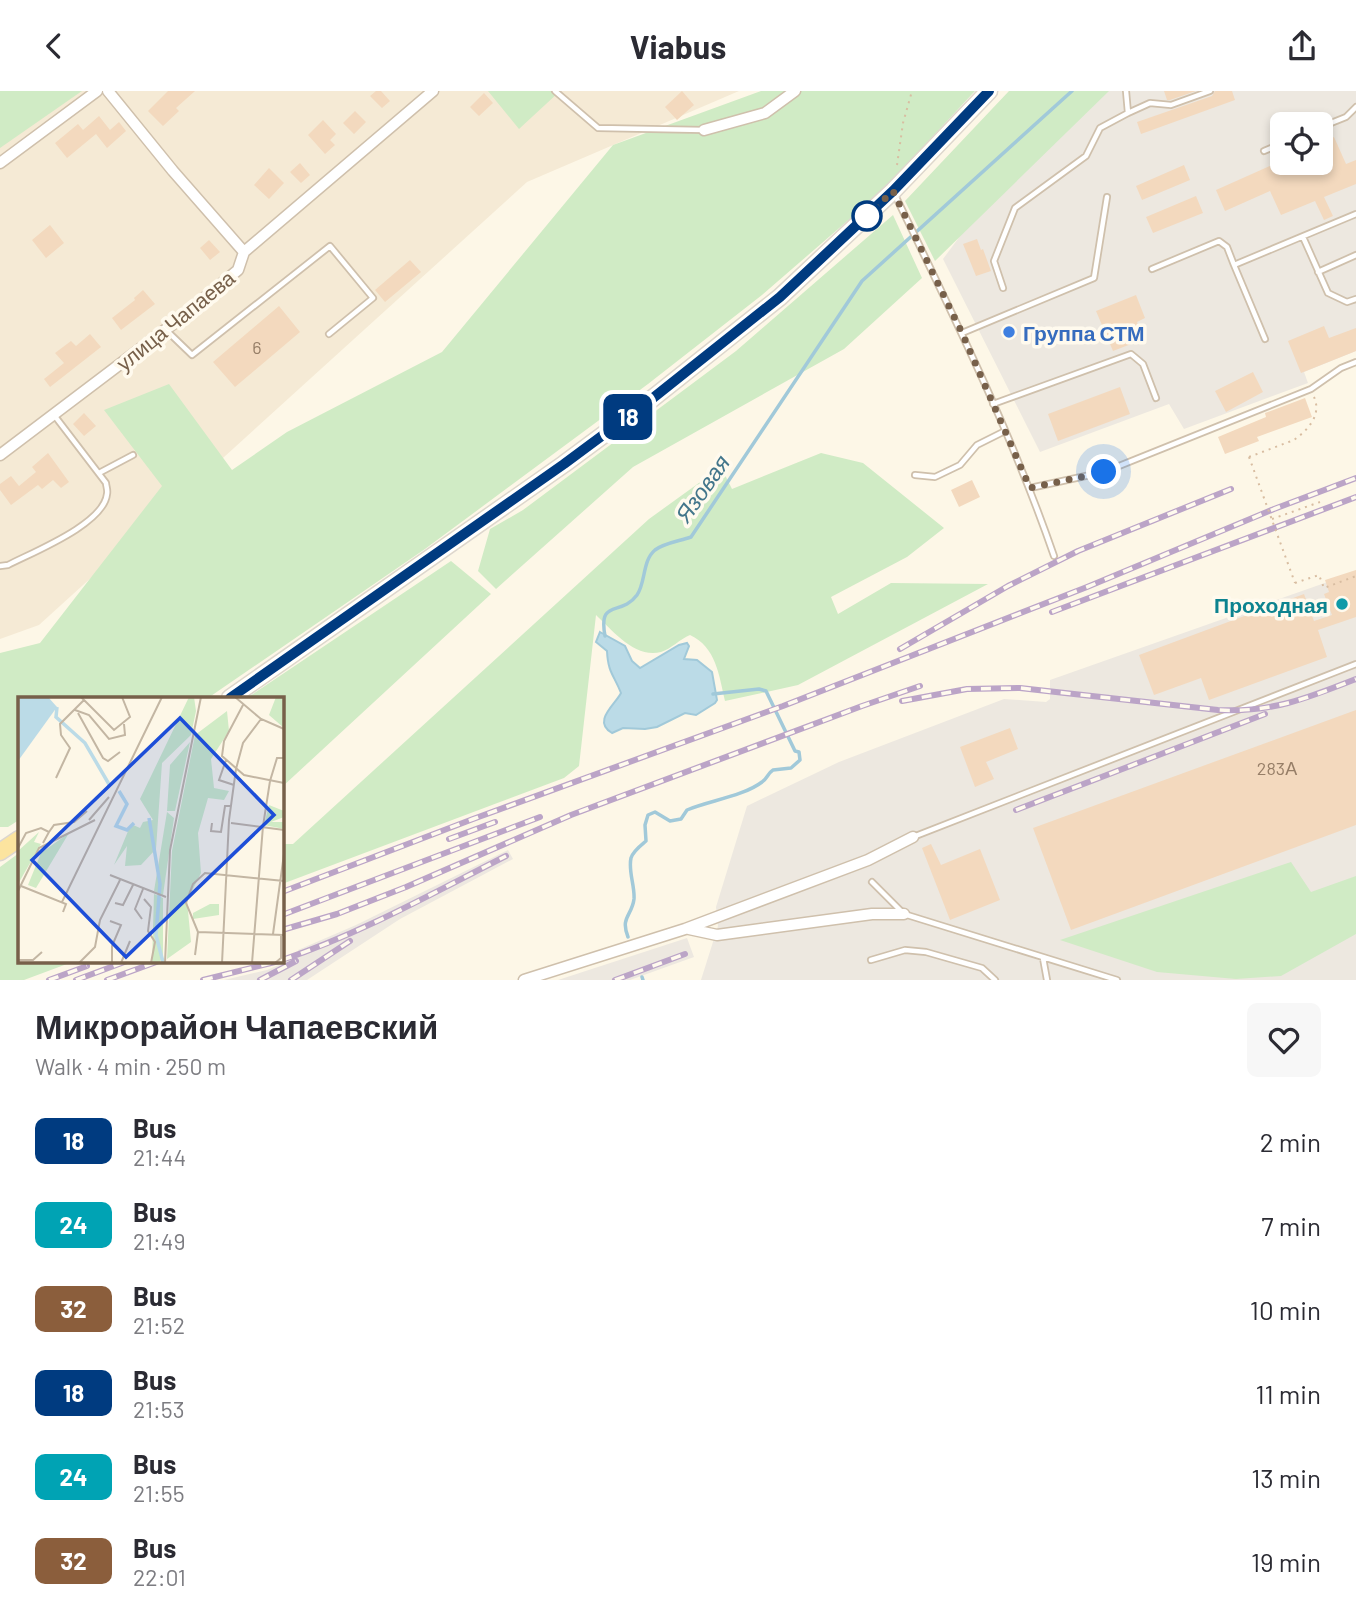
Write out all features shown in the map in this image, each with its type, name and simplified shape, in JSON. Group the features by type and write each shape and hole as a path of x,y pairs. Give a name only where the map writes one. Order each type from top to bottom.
{"main road":[{"path":"231,697 553,472 653,398 780,297 893,191 989,91"},
{"path":"0,852 18,840"}],"street":[{"path":"0,163 97,91"},
{"path":"108,91 244,252"},
{"name":"улица Чапаева","path":"0,455 166,330 238,270 244,252 433,91"},
{"path":"704,130 765,113 794,91"},
{"path":"524,980 685,929 868,860 913,837"},
{"path":"685,929 718,935 872,914 904,913"}],"lane":[{"path":"555,91 598,128 704,130"},
{"path":"1126,91 1128,113"},
{"path":"1003,288 994,261 1015,208 1079,163 1086,156 1100,128 1150,103 1171,105 1210,91"},
{"path":"1333,122 1346,117 1356,107"},
{"path":"1264,151 1270,148"},
{"path":"893,191 962,333 1030,488 1054,555"},
{"path":"962,333 1094,278 1107,197"},
{"path":"1234,265 1356,214"},
{"path":"1303,237 1325,288 1332,297 1347,302 1356,299"},
{"path":"1152,269 1219,241 1227,247 1265,339"},
{"path":"166,330 192,355 330,246 373,299 329,334"},
{"path":"1318,272 1356,255"},
{"path":"993,404 1131,353 1143,364 1156,398"},
{"path":"1030,488 1104,472 1311,389 1341,368 1356,362"},
{"path":"0,566 8,565 89,521 101,508 107,494 106,483 54,415"},
{"path":"915,475 935,477 960,465 977,445 1005,431"},
{"path":"99,473 133,455"},
{"path":"913,837 1356,664"},
{"path":"872,882 904,913 1118,980"},
{"path":"871,960 905,950 926,952 982,968 995,980"},
{"path":"1042,958 1047,980"}],"path":[{"path":"897,164 903,123 912,91"},
{"path":"1311,389 1317,404 1314,420 1306,430 1294,440 1249,457 1295,583 1319,575 1324,588 1356,576"},
{"path":"1272,519 1320,502"}],"shaded area":[{"path":"0,91 739,91 527,182 39,625 0,639"},
{"path":"1068,91 1356,91 1356,351 1304,372 1308,383 1184,429 1169,404 1040,452 943,259"},
{"path":"1356,572 1356,980 701,980 718,926 716,907 747,806 839,762 1004,699 1046,702 1050,699 1050,680"},
{"path":"508,850 513,859 400,919 307,980 224,980 267,970 284,963 300,956 298,950 356,925"},
{"path":"687,938 694,957 630,980 558,980"}],"green space":[{"path":"0,91 82,91 0,148"},
{"path":"488,91 558,91 559,92 519,129"},
{"path":"761,91 975,91 882,191 762,295 648,384 425,549 209,697 18,697 18,821 8,827 0,827 0,653 40,643 162,486 104,410 169,384 232,470 287,432 442,352 613,145"},
{"path":"1009,91 1109,91 935,261 905,201"},
{"path":"893,215 922,278 844,349 633,467 496,589 478,571 490,529 523,510 736,351"},
{"path":"821,453 863,463 944,528 907,557 831,597 838,614 891,583 988,584 798,685 725,701 715,663 699,640 690,635 661,652 642,651 625,642 596,615 579,766 564,778 284,883 284,844 293,844 649,519 721,467 732,489"},
{"path":"451,561 491,594 284,785 284,697 248,697"},
{"path":"18,854 18,963 70,963 24,980 0,980 0,867"},
{"path":"1291,862 1311,892 1356,876 1356,934 1281,976 1236,979 1157,972 1060,940"}],"water":[{"path":"600,632 625,646 632,661 640,668 687,643 689,646 684,659 697,660 712,672 717,700 696,715 685,713 657,727 623,728 612,733 606,728 604,718 621,693 610,669 607,651 596,642"}],"building":[{"path":"168,91 195,91 176,108 179,111 163,126 148,111"},
{"path":"381,91 390,101 382,108 370,96"},
{"path":"682,91 694,105 677,120 665,107"},
{"path":"1164,91 1196,91 1167,100"},
{"path":"1215,91 1232,91 1235,100 1141,134 1137,122 1212,96"},
{"path":"484,93 493,103 479,116 470,107"},
{"path":"355,111 366,122 354,134 343,123"},
{"path":"99,116 110,130 119,122 126,131 107,148 96,134 67,158 55,143 78,124 83,130"},
{"path":"323,120 336,134 330,140 335,145 325,154 308,135"},
{"path":"1333,137 1346,164 1356,160 1356,184 1324,197 1333,216 1324,220 1315,201 1281,215 1270,191 1225,211 1216,190 1270,166 1270,175 1333,175"},
{"path":"300,163 310,175 301,183 290,172"},
{"path":"1184,165 1190,180 1142,200 1136,186"},
{"path":"269,168 284,183 269,199 254,185"},
{"path":"1196,196 1203,213 1153,233 1146,217"},
{"path":"50,225 64,243 46,258 32,240"},
{"path":"977,239 991,271 976,276 963,244"},
{"path":"209,240 220,252 210,260 200,248"},
{"path":"410,260 421,272 385,302 375,290"},
{"path":"143,290 155,304 121,330 112,318"},
{"path":"1136,295 1145,318 1137,322 1144,339 1113,351 1096,311"},
{"path":"279,306 300,332 235,387 213,362"},
{"path":"1324,326 1329,338 1356,328 1356,351 1301,373 1288,341"},
{"path":"90,334 101,347 50,387 44,379 64,363 55,353 71,341 76,346"},
{"path":"1253,372 1263,392 1226,412 1215,391"},
{"path":"1120,387 1130,414 1058,441 1048,414"},
{"path":"1305,398 1312,417 1257,437 1259,441 1225,454 1218,437 1266,417 1265,413"},
{"path":"84,413 96,426 84,436 73,424"},
{"path":"48,453 69,482 61,488 53,480 42,489 38,485 11,505 0,490 0,484 11,476 19,486 36,472 32,467"},
{"path":"972,480 980,497 959,507 951,490"},
{"path":"1356,570 1356,617 1318,630 1327,657 1209,700 1201,678 1154,695 1139,655 1304,594 1314,621 1332,615 1324,594 1329,592 1325,580"},
{"path":"1356,710 1356,825 1071,930 1033,828"},
{"path":"1010,728 1018,749 986,762 994,779 975,787 960,747"},
{"path":"931,844 941,865 980,849 1000,900 950,920 922,848"}],"waterway":[{"name":"Язовая","path":"605,636 604,624 608,612 631,602 637,595 648,560 655,550 691,537 862,281 1072,91"},
{"name":"Язовая","path":"628,937 625,925 634,899 631,858 646,841 645,825 648,815 655,812 670,821 681,819 687,810 746,791 764,781 773,770 791,768 800,760 799,752 795,751 766,691 759,689 713,694"}],"railway":[{"path":"284,891 783,706 1356,478"},
{"path":"900,649 1008,586 1078,551 1231,489"},
{"path":"1052,612 1356,497"},
{"path":"902,701 967,689 1020,688 1237,710 1289,703 1356,679"},
{"path":"284,929 337,914 571,815 920,686"},
{"path":"1016,810 1265,714"},
{"path":"284,914 540,817"},
{"path":"449,839 495,822"},
{"path":"284,959 368,925 506,856"},
{"path":"291,980 350,941"},
{"path":"615,980 685,954"},
{"path":"260,980 296,961"},
{"path":"76,980 122,963"},
{"path":"107,980 154,963"},
{"path":"203,980 271,963"},
{"path":"49,980 87,966"}],"bus line":[{"name":"18","path":"232,697 564,464 653,398 780,297 893,191 989,91"}],"place":[{"name":"Группа СТМ","path":"1009,332"},
{"name":"Проходная","path":"1342,604"}],"route":[{"path":"867,216 893,191 962,333 1030,488 1104,472"}]}
